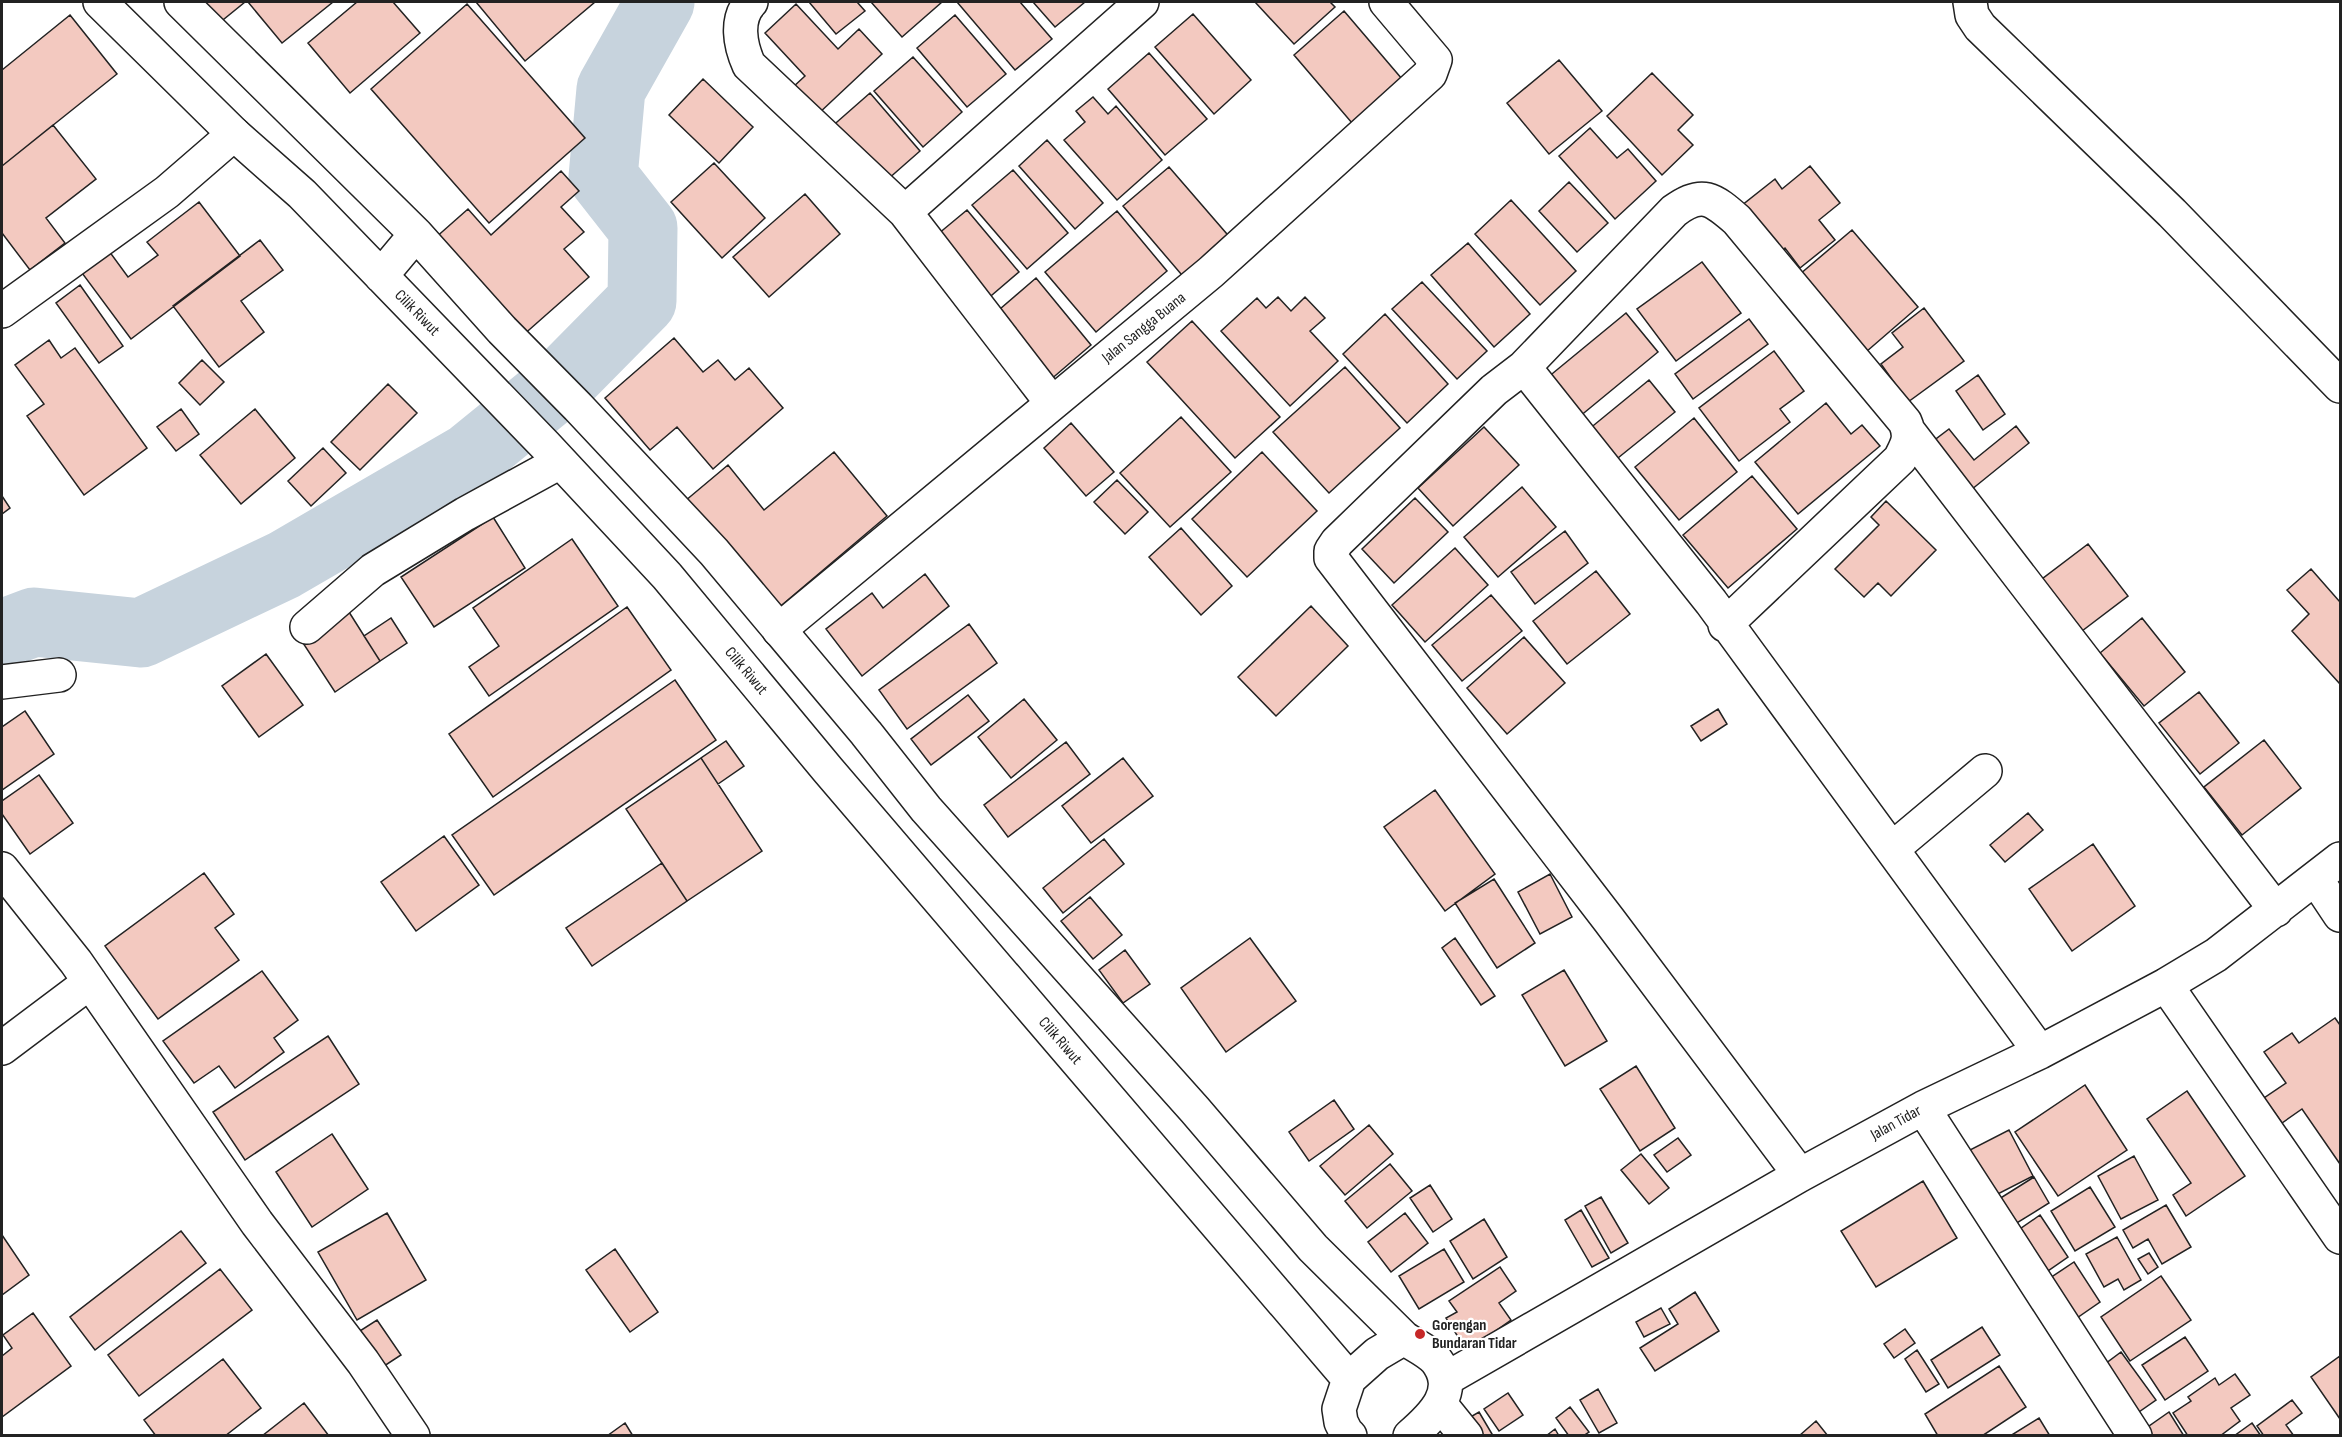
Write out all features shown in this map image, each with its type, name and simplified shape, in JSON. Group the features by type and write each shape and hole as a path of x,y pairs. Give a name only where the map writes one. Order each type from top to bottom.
{"street":[{"name":"Cilik Riwut","path":"100,2 234,134 302,194 553,454 667,576 828,770 1350,1379"},
{"path":"181,2 416,234 502,330 714,552 866,733 926,809 1195,1110 1313,1248 1404,1338 1435,1359 1443,1392 1466,1436"},
{"path":"751,2 741,18 742,49 749,65 905,212 1052,403"},
{"path":"905,212 1142,2"},
{"path":"1970,2 1972,15 1980,27 2172,213 2340,386"},
{"name":"Jalan Sangga Buana","path":"779,630 1211,272 1430,74 1435,60 1402,7"},
{"path":"2,311 167,192 234,134"},
{"path":"1800,1175 1595,902 1331,558 1331,551 1345,534 1494,390 1524,367 1674,211 1687,201 1699,197 1719,204 1737,220 1897,413 1909,432 2276,910"},
{"path":"381,276 416,234"},
{"path":"1524,367 1711,602 1725,625 2040,1052"},
{"path":"1725,625 1900,459 1907,445 1909,432"},
{"path":"306,627 373,570 465,514 553,454"},
{"path":"2,682 60,675"},
{"path":"828,770 866,733"},
{"path":"1892,849 1985,771"},
{"path":"2,869 90,982 257,1223 363,1362 413,1436"},
{"path":"2328,869 2340,915"},
{"name":"Jalan Tidar","path":"1410,1436 1443,1392 1800,1175 1923,1108 2040,1052 2166,985 2216,955 2328,869"},
{"path":"2,1048 90,982"},
{"path":"2166,985 2340,1237"},
{"path":"1923,1108 2135,1436"},
{"path":"1346,1434 1339,1409 1350,1379 1377,1354 1404,1338"}],"building":[{"path":"192,2 245,2 213,28"},
{"path":"248,2 333,2 282,43"},
{"path":"357,2 393,2 420,33 350,93 308,43"},
{"path":"476,2 595,2 525,61"},
{"path":"809,2 857,2 865,11 836,34"},
{"path":"871,2 942,2 902,37"},
{"path":"957,2 1020,2 1052,39 1015,70"},
{"path":"1033,2 1085,2 1055,27"},
{"path":"1255,2 1330,2 1335,7 1294,44"},
{"path":"467,4 585,138 489,223 371,89"},
{"path":"796,4 838,49 859,29 882,54 817,115 792,88 805,76 765,33"},
{"path":"1344,11 1402,79 1352,123 1294,55"},
{"path":"1193,14 1251,80 1214,114 1155,47"},
{"path":"70,15 117,74 2,166 2,70"},
{"path":"955,15 1006,74 967,107 917,48"},
{"path":"1149,53 1207,119 1165,155 1108,89"},
{"path":"913,57 962,112 923,147 874,91"},
{"path":"1559,60 1602,111 1549,154 1507,103"},
{"path":"1652,73 1693,115 1678,130 1693,145 1662,175 1607,116"},
{"path":"703,79 753,127 719,163 669,115"},
{"path":"870,93 920,151 879,187 829,129"},
{"path":"1093,97 1108,114 1116,106 1162,160 1117,200 1064,140 1085,122 1076,111"},
{"path":"53,125 96,179 46,218 65,243 30,270 2,233 2,166"},
{"path":"1590,128 1617,158 1628,149 1656,181 1615,219 1559,156"},
{"path":"1047,140 1103,203 1075,229 1019,166"},
{"path":"714,163 765,218 722,258 671,202"},
{"path":"1810,166 1840,203 1819,220 1835,240 1800,268 1785,248 1771,260 1741,206 1775,179 1782,189"},
{"path":"1169,167 1233,241 1187,281 1123,206"},
{"path":"1013,170 1068,233 1027,269 972,205"},
{"path":"561,171 579,191 561,207 584,232 564,249 589,277 521,337 434,239 468,209 491,235"},
{"path":"1569,182 1608,223 1577,252 1539,211"},
{"path":"805,194 840,234 769,297 733,257"},
{"path":"1511,200 1576,271 1540,305 1475,234"},
{"path":"199,202 240,256 131,339 82,273 109,251 128,277 158,255 147,242"},
{"path":"967,210 1019,272 985,301 932,239"},
{"path":"1117,211 1167,271 1096,332 1045,272"},
{"path":"1852,230 1918,307 1859,358 1793,280"},
{"path":"260,240 283,270 241,301 264,332 219,367 173,306"},
{"path":"1468,243 1530,314 1494,347 1431,275"},
{"path":"1702,262 1741,313 1676,361 1637,309"},
{"path":"1036,278 1091,345 1049,381 993,315"},
{"path":"1422,282 1487,351 1457,379 1392,309"},
{"path":"80,285 123,346 99,363 56,303"},
{"path":"1278,297 1291,311 1305,297 1325,318 1310,331 1338,361 1290,406 1221,331 1257,298 1266,308"},
{"path":"1924,308 1964,361 1908,402 1881,364 1903,347 1892,333"},
{"path":"1626,313 1658,352 1579,417 1547,378"},
{"path":"1385,314 1448,384 1407,423 1343,354"},
{"path":"1749,319 1768,344 1693,399 1675,374"},
{"path":"1192,321 1280,417 1235,458 1147,362"},
{"path":"674,338 703,372 718,360 735,380 749,368 783,408 713,469 677,427 650,450 605,398"},
{"path":"49,340 61,358 75,348 147,448 84,495 27,416 44,404 15,365"},
{"path":"1774,351 1804,391 1780,409 1790,422 1739,461 1699,408"},
{"path":"202,360 224,382 200,405 179,383"},
{"path":"1345,367 1400,428 1329,493 1273,432"},
{"path":"1978,375 2005,414 1983,430 1956,391"},
{"path":"1649,380 1675,412 1608,466 1583,434"},
{"path":"388,384 417,413 360,470 331,442"},
{"path":"1826,403 1851,434 1862,425 1880,446 1798,514 1755,462"},
{"path":"181,409 199,434 176,451 157,427"},
{"path":"255,409 295,458 241,504 200,455"},
{"path":"1181,417 1231,472 1170,527 1120,473"},
{"path":"1694,418 1737,472 1679,520 1635,467"},
{"path":"1071,423 1114,472 1086,496 1044,448"},
{"path":"2016,426 2029,443 1966,494 1928,445 1949,429 1974,460"},
{"path":"1484,427 1519,465 1453,526 1418,488"},
{"path":"323,448 346,473 311,506 288,481"},
{"path":"834,452 887,516 776,610 685,501 728,465 764,510"},
{"path":"1262,452 1317,511 1247,577 1192,519"},
{"path":"1752,476 1797,529 1728,588 1683,535"},
{"path":"1117,480 1148,512 1125,534 1094,502"},
{"path":"1522,487 1556,527 1498,577 1464,537"},
{"path":"2,496 10,508 2,514"},
{"path":"1415,498 1448,532 1394,583 1362,549"},
{"path":"1886,501 1936,550 1891,596 1878,583 1864,597 1835,569 1879,525 1871,517"},
{"path":"493,517 525,568 434,627 401,577"},
{"path":"1181,528 1232,586 1201,615 1149,557"},
{"path":"1565,531 1588,563 1535,604 1511,572"},
{"path":"572,539 618,606 489,696 469,667 499,646 473,608"},
{"path":"2088,544 2128,596 2082,631 2042,579"},
{"path":"1455,548 1488,585 1425,642 1392,605"},
{"path":"2311,569 2340,602 2340,684 2292,631 2309,614 2287,590"},
{"path":"1596,571 1630,614 1567,664 1533,621"},
{"path":"925,574 949,606 862,676 826,629 872,593 883,608"},
{"path":"1491,595 1522,631 1462,681 1432,645"},
{"path":"1311,606 1348,646 1276,716 1238,677"},
{"path":"627,607 671,670 493,797 449,734"},
{"path":"349,612 380,661 335,692 303,643"},
{"path":"391,618 407,643 380,661 364,636"},
{"path":"2142,618 2185,672 2144,706 2100,653"},
{"path":"969,624 997,663 907,729 879,690"},
{"path":"1524,637 1565,683 1507,734 1467,688"},
{"path":"266,654 303,705 259,737 222,686"},
{"path":"675,680 716,740 494,895 452,835"},
{"path":"2199,692 2239,743 2200,774 2159,723"},
{"path":"968,695 989,721 931,765 911,739"},
{"path":"1024,699 1057,740 1011,778 978,737"},
{"path":"1718,709 1727,724 1701,741 1691,726"},
{"path":"25,711 54,754 2,790 2,727"},
{"path":"2264,740 2301,788 2242,835 2204,787"},
{"path":"726,741 744,766 718,784 701,758"},
{"path":"1066,742 1090,774 1008,837 984,805"},
{"path":"701,758 762,851 687,901 626,809"},
{"path":"1123,758 1153,796 1091,843 1062,806"},
{"path":"39,775 73,823 30,854 2,814 2,801"},
{"path":"1435,790 1495,874 1445,911 1384,827"},
{"path":"2028,813 2043,830 2005,862 1990,845"},
{"path":"444,836 479,885 416,931 381,882"},
{"path":"1104,839 1124,864 1063,913 1043,888"},
{"path":"2093,844 2135,906 2072,951 2029,889"},
{"path":"662,863 687,901 592,966 566,928"},
{"path":"204,873 234,914 215,928 239,960 158,1019 105,946"},
{"path":"1550,874 1572,917 1540,934 1518,892"},
{"path":"1494,879 1535,943 1497,968 1455,903"},
{"path":"1090,897 1122,935 1093,959 1061,921"},
{"path":"1250,938 1296,1001 1226,1052 1181,988"},
{"path":"1455,938 1495,996 1481,1005 1442,948"},
{"path":"1125,950 1150,984 1123,1003 1099,970"},
{"path":"1564,970 1607,1041 1565,1066 1522,995"},
{"path":"262,971 298,1020 274,1038 284,1052 235,1088 219,1066 194,1083 163,1041"},
{"path":"2335,1018 2340,1025 2340,1164 2302,1109 2282,1123 2264,1098 2286,1083 2264,1052 2292,1033 2299,1043"},
{"path":"328,1036 359,1084 245,1160 213,1112"},
{"path":"1636,1066 1675,1128 1640,1151 1600,1089"},
{"path":"2085,1085 2127,1150 2058,1196 2015,1132"},
{"path":"2187,1091 2245,1176 2186,1216 2173,1195 2191,1183 2147,1119"},
{"path":"1334,1100 1354,1129 1309,1161 1289,1132"},
{"path":"1369,1125 1393,1154 1345,1195 1320,1166"},
{"path":"2009,1130 2033,1176 1990,1198 1966,1152"},
{"path":"332,1134 368,1189 312,1227 276,1172"},
{"path":"1678,1138 1691,1155 1667,1172 1654,1155"},
{"path":"1641,1154 1669,1188 1649,1204 1621,1170"},
{"path":"2134,1156 2158,1200 2121,1219 2098,1176"},
{"path":"1390,1164 1412,1191 1367,1228 1345,1201"},
{"path":"2034,1177 2049,1203 2007,1229 1991,1204"},
{"path":"1923,1181 1957,1238 1876,1287 1841,1231"},
{"path":"1430,1185 1452,1219 1433,1232 1410,1198"},
{"path":"2090,1187 2115,1227 2075,1251 2051,1211"},
{"path":"1601,1197 1628,1243 1611,1253 1585,1206"},
{"path":"2166,1205 2191,1247 2162,1264 2148,1239 2133,1248 2123,1230"},
{"path":"1581,1210 1609,1258 1592,1267 1565,1220"},
{"path":"387,1213 426,1280 357,1320 318,1252"},
{"path":"1405,1213 1428,1243 1391,1272 1368,1242"},
{"path":"2040,1215 2068,1257 2045,1273 2017,1231"},
{"path":"1484,1219 1507,1257 1473,1279 1450,1241"},
{"path":"181,1231 206,1263 95,1350 70,1317"},
{"path":"2,1235 29,1275 2,1295"},
{"path":"2117,1237 2141,1280 2124,1290 2118,1279 2104,1287 2086,1254"},
{"path":"615,1249 658,1312 630,1332 586,1270"},
{"path":"1444,1249 1464,1282 1419,1309 1399,1276"},
{"path":"2149,1253 2158,1267 2148,1274 2138,1259"},
{"path":"2074,1262 2100,1302 2074,1320 2047,1280"},
{"path":"1500,1267 1516,1291 1499,1303 1511,1320 1467,1351 1446,1318 1457,1312 1449,1301"},
{"path":"220,1269 252,1310 139,1396 108,1355"},
{"path":"2161,1276 2191,1320 2130,1361 2101,1317"},
{"path":"1695,1292 1719,1331 1655,1371 1640,1348 1678,1324 1669,1309"},
{"path":"1661,1308 1670,1324 1644,1337 1636,1322"},
{"path":"33,1313 71,1366 2,1417 2,1356 12,1348 3,1335"},
{"path":"377,1320 401,1355 375,1372 352,1336"},
{"path":"1982,1327 2000,1355 1948,1388 1931,1360"},
{"path":"1905,1329 1915,1343 1894,1358 1884,1344"},
{"path":"2185,1337 2208,1371 2165,1400 2142,1365"},
{"path":"1917,1350 1939,1384 1926,1392 1905,1359"},
{"path":"2121,1352 2156,1400 2136,1414 2101,1367"},
{"path":"2340,1356 2340,1419 2311,1377"},
{"path":"223,1359 261,1408 225,1436 156,1436 144,1420"},
{"path":"1999,1366 2026,1407 1982,1436 1938,1436 1925,1414"},
{"path":"2235,1374 2250,1395 2231,1408 2240,1421 2220,1436 2188,1436 2173,1413 2191,1401 2188,1397 2215,1378 2219,1385"},
{"path":"1598,1389 1617,1423 1599,1433 1580,1400"},
{"path":"1508,1393 1523,1415 1499,1431 1484,1409"},
{"path":"2292,1400 2302,1413 2286,1425 2294,1436 2264,1436 2257,1426"},
{"path":"304,1403 329,1436 262,1436"},
{"path":"1570,1407 1589,1432 1583,1436 1569,1436 1556,1418"},
{"path":"1479,1412 1492,1434 1488,1436 1471,1436 1460,1423"},
{"path":"2169,1412 2184,1436 2146,1436 2142,1431"},
{"path":"2039,1418 2050,1436 2010,1436"},
{"path":"1816,1421 1828,1436 1799,1436"},
{"path":"625,1423 633,1436 607,1436"},
{"path":"2252,1423 2261,1436 2234,1436"},
{"path":"1555,1429 1559,1436 1546,1436"}],"waterway":[{"path":"2,634 34,622 141,633 284,565 470,457 562,382 642,301 643,228 603,177 611,89 660,2"}],"place":[{"name":"Gorengan Bundaran Tidar","path":"1420,1334"}]}
